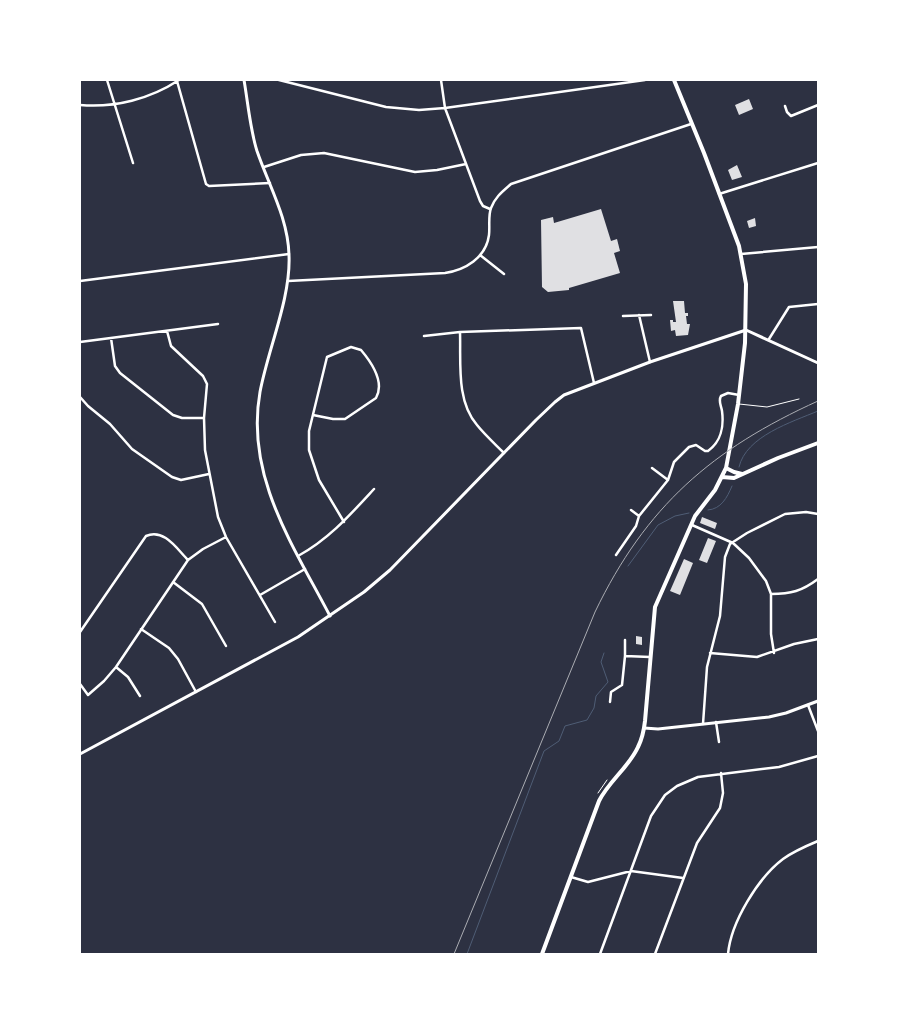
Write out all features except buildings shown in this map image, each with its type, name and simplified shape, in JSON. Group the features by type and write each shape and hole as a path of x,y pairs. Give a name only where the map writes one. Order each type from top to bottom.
{"main road":[{"path":"244,80 256,144 285,224 289,254 288,281 260,392 258,437 262,467 278,516 330,616"},
{"path":"542,954 599,801 608,785 639,747 644,728 655,607 698,511 716,490 722,478 727,465 738,404 746,330 746,284 741,254 674,80"},
{"path":"80,754 298,637 364,592 390,570 555,402 569,392 650,362 746,330 818,363"},
{"path":"722,478 734,478 818,443"},
{"path":"727,465 734,472 742,474"},
{"path":"644,728 658,729 780,715 818,701"}],"street":[{"path":"107,80 133,163"},
{"path":"279,80 386,107 407,110 444,108 645,80"},
{"path":"441,80 444,108 483,206 490,209"},
{"path":"80,105 115,104 153,94 178,81 206,184 209,186 270,183"},
{"path":"785,106 786,112 791,116 818,105"},
{"path":"288,281 444,273 463,269 480,255 484,249 488,237 490,209 500,193 511,184 691,124"},
{"path":"264,167 290,157 318,153 334,154 415,172 466,164"},
{"path":"719,194 818,163"},
{"path":"741,254 818,247"},
{"path":"80,281 289,254"},
{"path":"480,255 504,274"},
{"path":"769,339 789,307 818,304"},
{"path":"639,315 650,362"},
{"path":"623,316 651,315"},
{"path":"80,342 218,324"},
{"path":"424,336 460,332 581,328 594,383"},
{"path":"167,331 171,346 207,381 204,418 205,450 218,516 226,537 275,622"},
{"path":"460,332 465,405 476,425 504,453"},
{"path":"111,338 115,366 120,374 174,415 182,418 204,418"},
{"path":"313,415 333,419 345,418 376,398 379,393 380,382 361,350 351,347 327,357 308,431 313,466 318,480 344,522"},
{"path":"616,555 636,526 639,516 668,480 674,462 689,446 696,445 708,451 719,440 723,418 719,399 721,396 728,393 739,394"},
{"path":"80,397 110,424 132,449 172,477 181,480 209,474"},
{"path":"652,468 668,480"},
{"path":"298,556 318,544 344,522 374,490"},
{"path":"631,510 639,516"},
{"path":"703,724 707,668 720,616 725,557 730,544 785,514 806,512 818,514"},
{"path":"691,525 732,543 758,568 771,594 771,634 774,653"},
{"path":"80,632 146,536 154,533 164,536 188,560"},
{"path":"80,684 88,695 104,681 116,667 188,560 203,549 226,537"},
{"path":"260,595 305,569"},
{"path":"771,594 794,593 818,579"},
{"path":"173,582 202,604 226,646"},
{"path":"142,629 169,648 178,659 196,692"},
{"path":"710,653 751,658 774,653 794,644 818,639"},
{"path":"610,702 611,692 622,685 625,640"},
{"path":"625,656 650,657"},
{"path":"116,667 128,677 140,696"},
{"path":"808,705 818,732"},
{"path":"716,722 719,742"},
{"path":"600,954 651,816 665,795 692,778 779,767 818,756"},
{"path":"655,954 700,837 720,808 723,793 721,773"},
{"path":"728,954 735,927 749,900 765,877 789,854 818,841"},
{"path":"571,877 588,882 630,872 683,878"}],"lane":[{"path":"738,404 767,407 800,399"}],"waterway":[{"path":"739,467 743,456 760,439 783,425 818,411"},
{"path":"708,510 717,508 728,495 732,486"},
{"path":"628,566 658,525 675,516 689,513"},
{"path":"467,954 544,751 559,741 565,726 587,720 594,708 596,696 608,682 601,662 604,653"}],"railway":[{"path":"454,954 595,612 615,574 636,541 660,511 714,461 746,439 818,401"}]}
